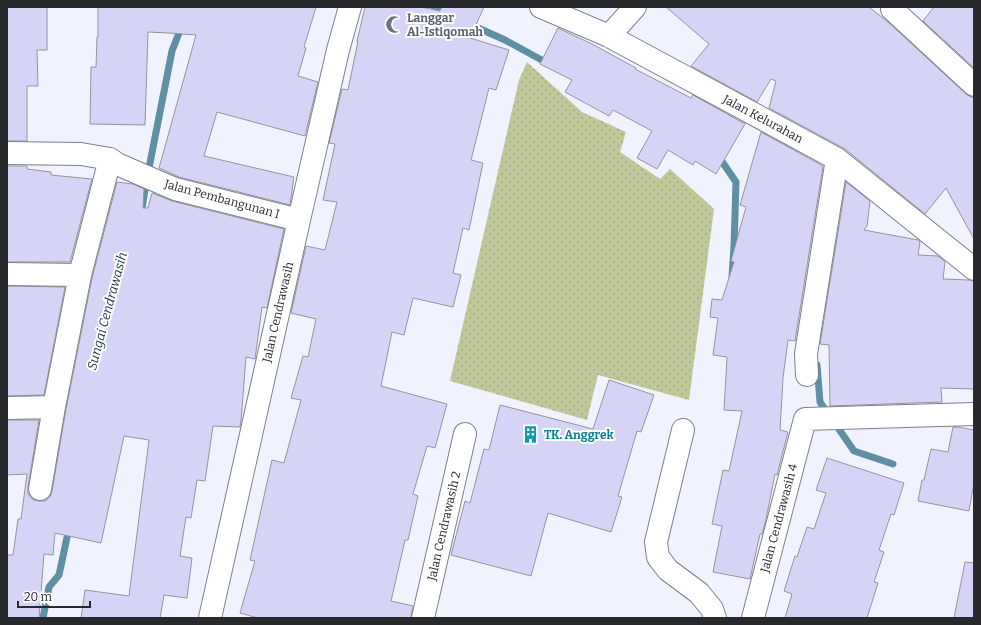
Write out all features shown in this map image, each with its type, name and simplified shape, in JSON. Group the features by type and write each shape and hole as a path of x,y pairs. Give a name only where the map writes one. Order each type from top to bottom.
{"street":[{"name":"Jalan Cendrawasih","path":"210,618 299,220 338,50 350,7"},
{"name":"Jalan Kelurahan","path":"542,7 609,36 837,159 971,260"},
{"path":"609,36 635,7"},
{"path":"892,9 974,85"},
{"name":"Jalan Pembangunan I","path":"7,152 81,154 114,162 175,189 299,220"},
{"path":"807,375 806,354 837,159"},
{"path":"40,489 54,407 80,275 114,162"},
{"path":"7,274 80,275"},
{"path":"7,408 54,407"},
{"name":"Jalan Cendrawasih 4","path":"753,618 805,419 974,414"},
{"path":"683,430 656,542 658,557 668,570 699,593 712,609 715,618"},
{"name":"Jalan Cendrawasih 2","path":"423,618 465,434"}],"green space":[{"path":"527,62 582,112 626,132 620,152 660,179 670,169 714,209 689,400 598,375 587,420 450,381 519,80"}],"building":[{"path":"7,7 47,7 47,50 37,50 38,86 27,86 27,141 7,141"},
{"path":"98,7 316,7 304,47 306,48 298,76 318,82 305,136 217,112 204,156 294,177 290,205 179,177 159,168 196,35 148,32 145,125 90,124 91,67 96,67"},
{"path":"365,7 421,7 440,11 442,7 484,7 470,38 509,50 496,90 489,88 471,160 483,163 469,230 463,228 453,273 461,275 453,307 413,298 404,335 392,332 381,386 447,404 435,448 427,446 413,494 418,496 408,540 405,540 391,601 413,606 411,618 258,618 240,613 255,561 250,560 272,460 284,463 301,400 291,398 303,356 308,357 316,319 291,313 306,246 325,250 337,202 323,200 335,144 329,143 342,89 348,90"},
{"path":"666,7 869,7 888,22 966,94 974,97 974,239 946,188 925,214 845,149 769,108 776,81 771,79 757,102 691,66 709,44"},
{"path":"934,7 974,7 974,68 923,21"},
{"path":"558,28 592,44 636,68 635,69 691,98 693,95 745,124 716,174 695,161 693,165 668,150 657,169 637,158 652,131 613,110 609,116 565,92 572,80 540,64"},
{"path":"761,132 823,166 795,341 788,340 783,378 780,430 788,432 777,475 775,474 766,519 762,534 760,534 750,579 713,572 722,526 712,524 723,470 729,471 742,411 724,410 727,357 713,355 718,318 710,317 712,299 722,300 734,262 731,261 746,207 740,205"},
{"path":"7,166 27,166 27,169 51,172 51,175 92,179 70,262 7,262"},
{"path":"117,182 133,184 144,189 143,208 148,208 152,193 172,201 284,229 267,308 262,307 255,359 246,357 240,427 213,426 205,481 197,480 191,518 186,517 180,556 192,558 187,598 164,595 160,618 81,618 85,590 129,596 149,440 124,436 101,543 55,533 53,555 44,554 39,618 7,618 7,555 13,555 18,519 21,519 27,474 7,475 7,420 39,420 28,494 32,499 45,501 50,497 52,491 66,409 92,278"},
{"path":"846,182 870,201 867,226 864,230 918,240 920,242 918,255 938,256 945,262 943,279 974,281 974,389 941,388 942,402 830,406 829,345 820,344"},
{"path":"7,286 65,287 44,395 7,396"},
{"path":"609,380 654,395 641,432 637,431 618,496 622,497 611,532 548,513 531,576 451,555 465,501 470,503 484,449 489,450 500,405 593,429"},
{"path":"953,427 974,430 974,483 969,511 918,501 922,480 924,480 931,449 948,452"},
{"path":"827,458 904,483 894,515 891,514 879,550 884,552 874,582 878,583 867,618 785,618 792,594 784,591 795,556 797,557 807,527 814,529 826,493 816,490"},
{"path":"965,562 974,563 974,618 954,618"}],"waterway":[{"name":"Sungai Cendrawasih","path":"142,208 172,51 189,7"},
{"path":"434,7 449,14"},
{"path":"467,23 505,40 549,64"},
{"path":"715,157 721,160 736,182 732,276"},
{"path":"817,365 820,402 828,414"},
{"path":"834,422 854,451 893,464"},
{"name":"Sungai Cendrawasih","path":"43,618 49,587 59,575 69,528"}],"place":[{"name":"Langgar Al-Istiqomah","path":"394,25"},
{"name":"TK. Anggrek","path":"531,435"}]}
